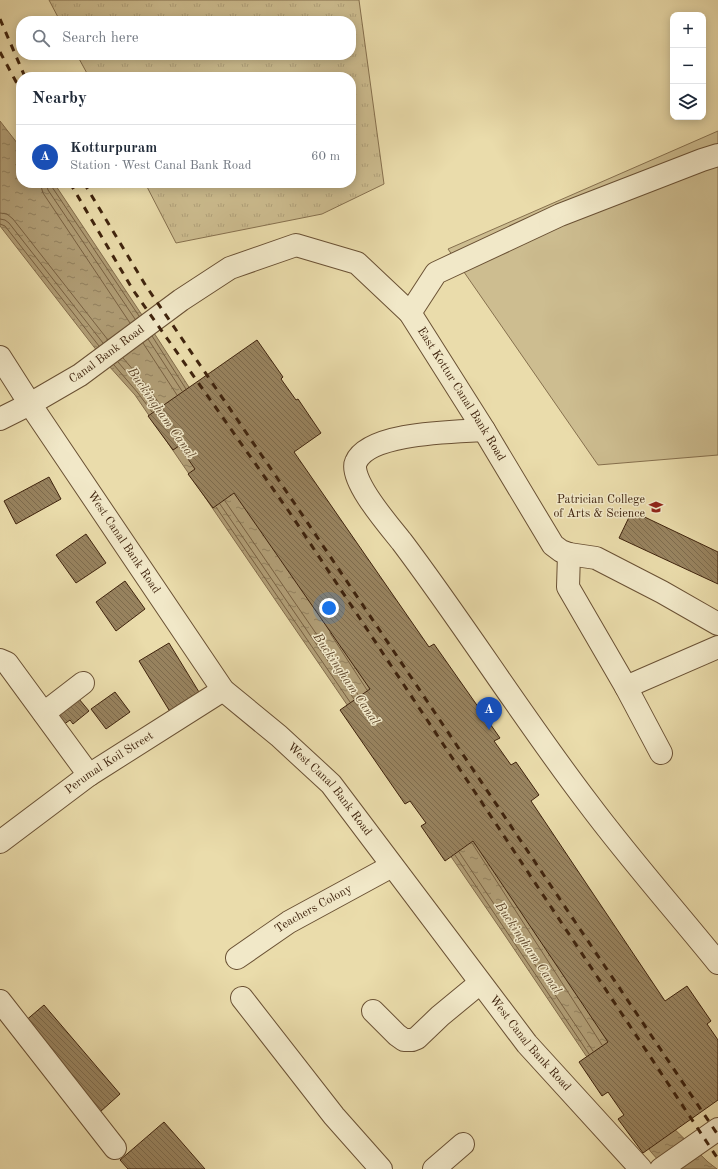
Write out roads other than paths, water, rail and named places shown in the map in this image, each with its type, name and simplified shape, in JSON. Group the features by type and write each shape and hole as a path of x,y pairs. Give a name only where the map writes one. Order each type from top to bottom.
{"street":[{"path":"410,313 436,273 560,215 718,155"},
{"name":"East Kottur Canal Bank Road","path":"181,300 230,268 296,245 357,263 410,313 484,430 553,545 561,551 569,554 596,558 662,592 718,624"},
{"name":"Canal Bank Road","path":"0,420 80,375 181,300"},
{"name":"West Canal Bank Road","path":"0,357 222,690 279,736 331,784 527,1044 641,1169"},
{"path":"484,430 405,436 375,445 362,452 355,464 355,476 367,497 411,555 588,803 718,963"},
{"path":"569,554 568,587 626,687 661,753"},
{"path":"626,687 718,647"},
{"path":"0,660 7,663 89,775"},
{"path":"44,713 83,683"},
{"name":"Perumal Koil Street","path":"0,842 89,775 222,690"},
{"name":"Teachers Colony","path":"237,958 289,922 392,866"},
{"path":"373,1012 397,1035 404,1040 412,1040 417,1038 440,1016 480,983"},
{"path":"242,998 334,1116 381,1169"},
{"path":"0,1001 114,1148"},
{"path":"661,1169 718,1129"},
{"path":"434,1169 463,1144"}],"water":[{"name":"Buckingham Canal","path":"0,121 16,142 16,188 57,188 156,336 655,1110 717,1169 666,1169 651,1152 506,937 135,395 108,365 0,226"}],"railway":[{"path":"0,19 16,56"},
{"path":"0,52 16,82"},
{"path":"18,60 23,72"},
{"path":"73,188 133,290 290,513 718,1159"},
{"path":"87,188 146,286 297,507 718,1135"}],"place":[{"name":"Patrician College of Arts & Science","path":"656,507"},
{"name":"Kotturpuram","path":"489,730"}]}
